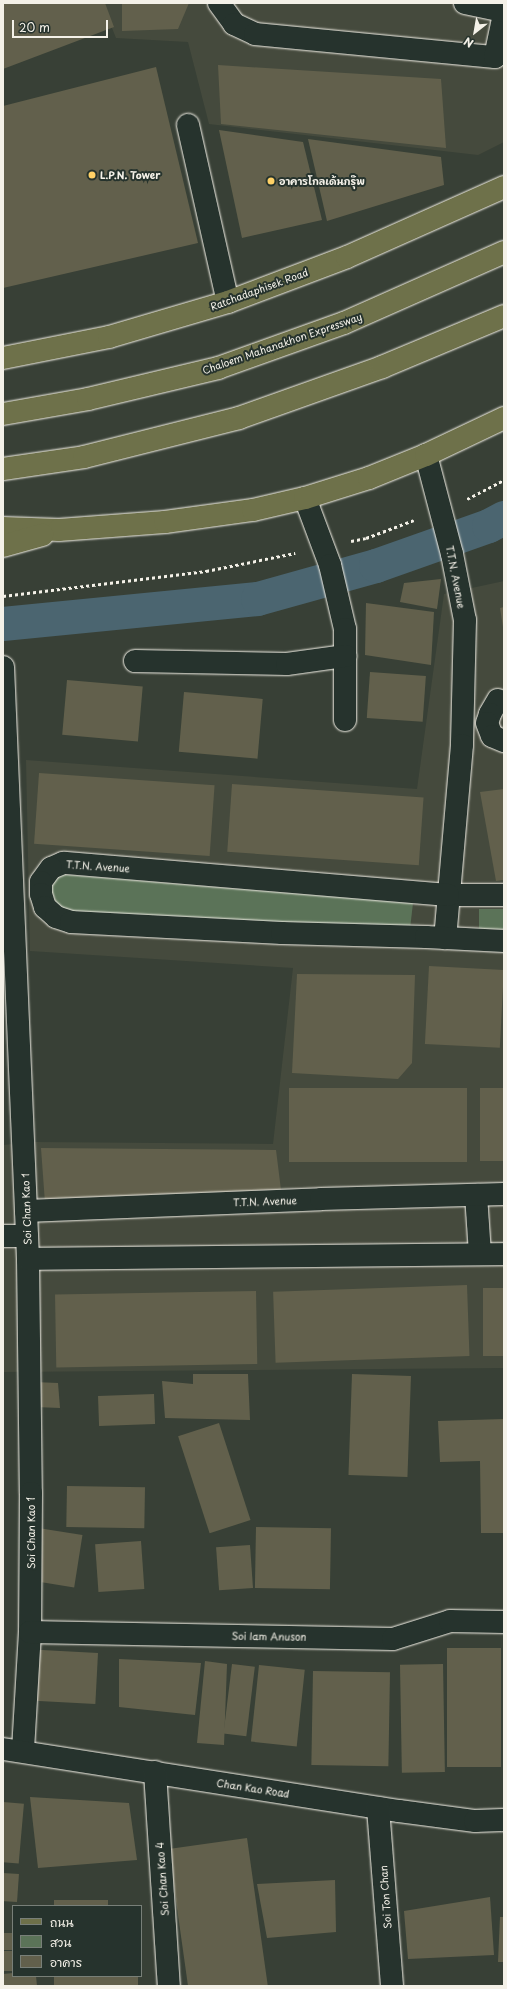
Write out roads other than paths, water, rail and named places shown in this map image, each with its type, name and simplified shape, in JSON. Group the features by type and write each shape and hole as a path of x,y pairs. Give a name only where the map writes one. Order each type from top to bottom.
{"main road":[{"name":"Ratchadaphisek Road","path":"3,358 109,337 228,302 347,257 504,187"},
{"name":"Chaloem Mahanakhon Expressway","path":"3,414 88,399 218,368 344,323 504,252"},
{"path":"3,469 84,457 239,418 382,367 504,316"},
{"path":"3,528 59,530 165,522 253,510 305,498 369,478 426,455 504,418"},
{"path":"3,546 59,530"}],"street":[{"path":"219,3 234,24 255,34 495,57 504,12 465,3"},
{"path":"188,125 228,302"},
{"name":"T.T.N. Avenue","path":"426,455 452,554 465,620 462,745 445,938"},
{"path":"305,498 327,556 345,629 345,720"},
{"path":"135,661 287,664 345,656"},
{"name":"Soi Chan Kao 1","path":"3,667 28,1259 31,1493 30,1632 13,1750"},
{"path":"464,702 501,699"},
{"path":"501,699 490,714 487,723 492,736 504,742"},
{"path":"462,745 504,742"},
{"name":"T.T.N. Avenue","path":"504,895 448,896 63,862 51,868 41,882 41,894 45,907 56,917 71,922 282,933 504,941"},
{"name":"T.T.N. Avenue","path":"26,1211 321,1199 504,1194"},
{"path":"476,1195 480,1254"},
{"path":"3,1236 27,1236"},
{"path":"28,1259 504,1254"},
{"name":"Soi Iam Anuson","path":"30,1632 392,1639 450,1621 504,1622"},
{"name":"Chan Kao Road","path":"13,1750 378,1808 475,1821 504,1820"},
{"name":"Soi Chan Kao 4","path":"155,1772 169,1986"},
{"name":"Soi Ton Chan","path":"378,1808 392,1986"}],"waterway":[{"path":"3,624 258,599 376,566 489,526 504,518"}],"place":[{"name":"L.P.N. Tower","path":"92,175"},
{"name":"อาคารโกลเด้นกรุ๊พ","path":"271,181"}]}
